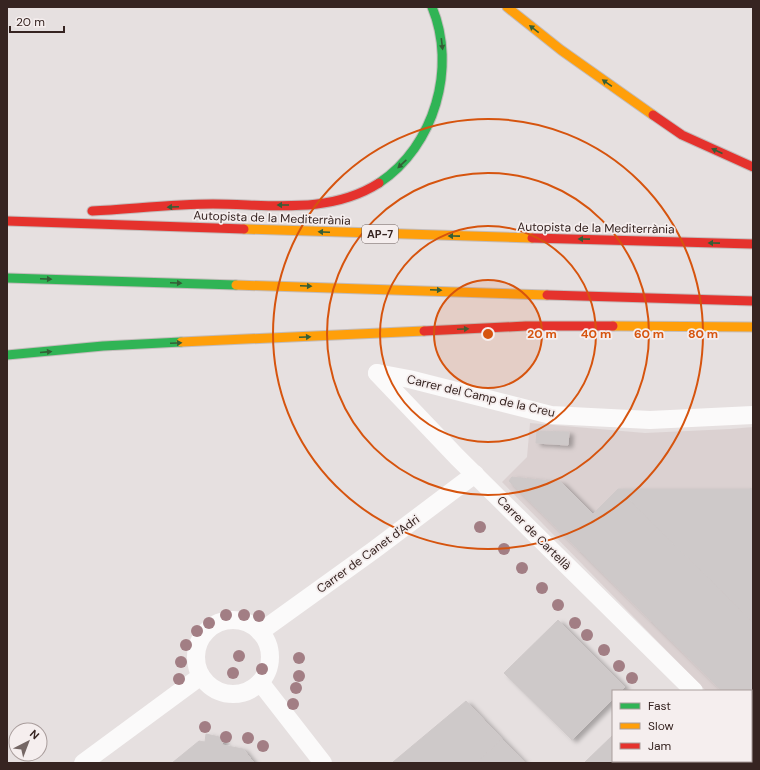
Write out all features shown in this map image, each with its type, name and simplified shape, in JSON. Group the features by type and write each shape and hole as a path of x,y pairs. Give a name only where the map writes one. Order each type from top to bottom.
{"highway":[{"path":"86,211 212,204 308,205 337,201 369,190 408,158 420,140 441,92 444,61 442,38 432,7"},
{"path":"507,7 561,50 682,135 753,167"},
{"path":"7,215 54,213"},
{"name":"Autopista de la Mediterrània","path":"7,220 419,235 753,244"},
{"path":"7,278 753,301"},
{"path":"7,355 103,346 526,326 753,327"}],"street":[{"name":"Carrer del Camp de la Creu","path":"377,373 409,379 551,414 650,420 753,415"},
{"name":"Carrer de Cartellà","path":"377,373 475,474 693,690"},
{"name":"Carrer de Canet d'Adri","path":"260,632 374,550 475,474"},
{"path":"227,620 239,620 251,624 260,632 266,641 270,652 270,663 260,682 251,689 240,693 229,694 218,691 208,685 201,676 197,665 196,653 199,641 206,631 216,624 227,620"},
{"path":"83,763 201,676"},
{"path":"260,682 323,763"}],"shaded area":[{"path":"530,423 645,433 753,427 753,737 752,690 705,690 502,482 527,457"}],"building":[{"path":"537,431 569,432 568,445 536,443"},
{"path":"512,477 561,482 593,514 618,489 753,622 752,721 752,690 721,690 509,481"},
{"path":"753,488 753,622 618,489 749,489"},
{"path":"558,620 625,687 622,690 612,690 612,700 572,740 504,673"},
{"path":"466,701 502,739 476,763 393,762"},
{"path":"206,734 224,738 222,745 243,749 254,763 172,763 199,741 205,742"},
{"path":"612,736 612,762 723,763 584,763"},
{"path":"502,739 525,763 476,763"}],"traffic: fast":[{"path":"379,183 398,167 414,148 427,127 436,104 441,79 442,55 439,30 432,7"},
{"path":"7,278 236,285"},
{"path":"7,355 103,346 181,342"}],"traffic: slow":[{"path":"507,7 561,50 653,115"},
{"path":"244,229 532,238"},
{"path":"236,285 547,295"},
{"path":"613,326 753,327"},
{"path":"181,342 424,331"}],"traffic: jam":[{"path":"653,115 682,135 753,167"},
{"path":"92,211 198,204 277,206 319,204 340,200 360,193 379,183"},
{"path":"7,221 244,229"},
{"path":"532,238 753,244"},
{"path":"547,295 753,301"},
{"path":"424,331 526,326 613,326"}]}
